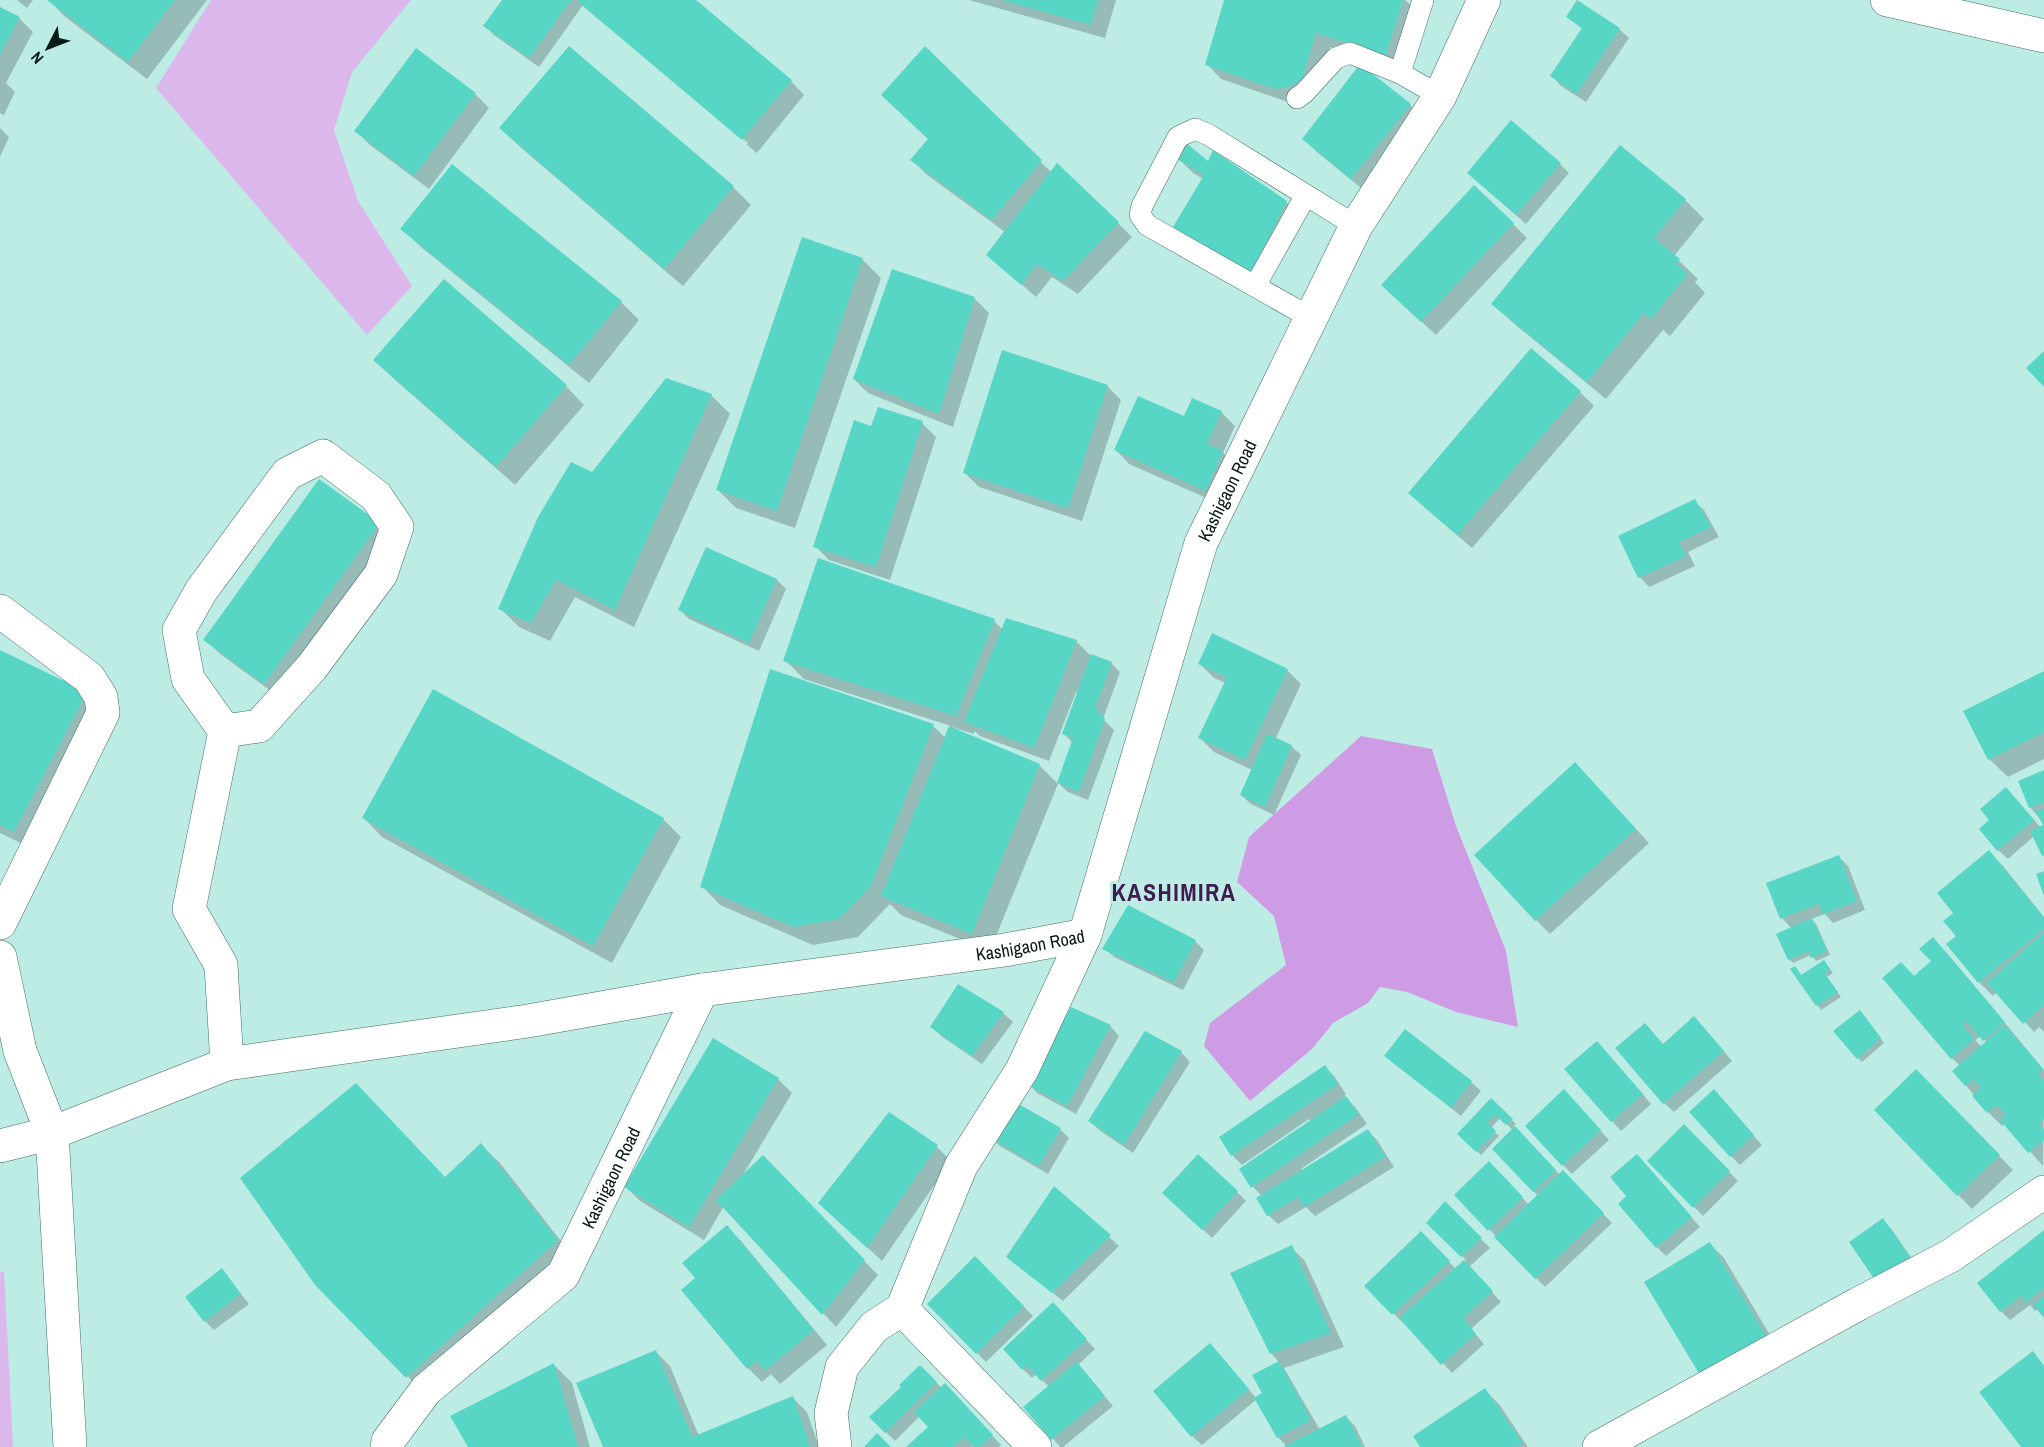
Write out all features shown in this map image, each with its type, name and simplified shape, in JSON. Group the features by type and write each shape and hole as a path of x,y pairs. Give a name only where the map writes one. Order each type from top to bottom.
{"street":[{"name":"Kashigaon Road","path":"388,1444 426,1390 562,1275 702,990 1005,950 1085,935 1201,543 1356,225 1440,96 1484,0"},
{"path":"1887,0 2044,36"},
{"path":"225,730 259,726 312,667 381,574 397,527 376,496 323,456 286,474 201,591 179,630 188,679 225,730 189,909 221,965 227,1064"},
{"path":"0,611 89,678 101,697 102,713 0,923"},
{"path":"835,1447 831,1413 842,1367 874,1327 902,1309 961,1166 1022,1070 1085,935"},
{"path":"0,957 20,1051 52,1133 70,1447"},
{"path":"0,1146 52,1133 227,1064 528,1021 702,990"},
{"path":"1599,1447 1858,1304 1950,1256 2044,1192"},
{"path":"902,1309 1035,1447"}],"lane":[{"path":"1400,73 1423,0"},
{"path":"1297,98 1336,58 1350,53 1400,73 1440,96"},
{"path":"1311,318 1147,225 1140,215 1142,206 1178,136 1195,129 1356,225"},
{"path":"1255,286 1306,195"}],"shaded area":[{"path":"211,0 411,0 352,72 334,130 358,201 412,286 367,335 156,88"},
{"path":"1361,736 1432,749 1456,826 1506,951 1518,1027 1456,1012 1407,992 1380,987 1368,1003 1333,1023 1312,1049 1250,1101 1204,1046 1210,1023 1286,965 1274,916 1237,882 1249,837"},
{"path":"0,1272 4,1272 13,1447 0,1447"}],"building":[{"path":"47,0 175,0 128,62"},
{"path":"502,0 571,0 529,58 483,26"},
{"path":"580,0 696,0 792,80 742,140 578,2"},
{"path":"1002,0 1098,0 1091,25"},
{"path":"1224,0 1403,0 1386,55 1316,33 1302,79 1291,86 1276,89 1205,65"},
{"path":"1577,0 1620,28 1577,94 1550,76 1582,28 1566,17"},
{"path":"0,7 20,17 0,54"},
{"path":"569,46 734,186 664,269 499,128"},
{"path":"925,46 1042,160 992,220 910,160 928,139 881,95"},
{"path":"416,48 476,93 414,176 354,131"},
{"path":"1360,64 1411,104 1351,179 1302,139"},
{"path":"1511,120 1561,163 1516,215 1467,173"},
{"path":"1185,142 1208,161 1213,150 1287,201 1248,280 1173,227 1204,175 1177,159"},
{"path":"1620,145 1686,199 1654,238 1680,259 1676,264 1688,274 1651,319 1644,313 1587,382 1491,304"},
{"path":"1057,163 1119,222 1063,281 1037,264 1021,285 986,255"},
{"path":"452,164 622,301 569,365 400,229"},
{"path":"1474,185 1514,223 1421,322 1381,285"},
{"path":"802,237 863,258 777,511 716,490"},
{"path":"892,269 975,297 939,414 853,379"},
{"path":"444,279 567,385 496,467 373,360"},
{"path":"1531,348 1581,391 1457,535 1408,493"},
{"path":"1002,350 1108,385 1068,508 963,473"},
{"path":"2044,351 2044,387 2026,368"},
{"path":"666,378 712,394 615,610 556,580 531,623 498,609 538,517 571,462 592,472"},
{"path":"1138,396 1184,416 1192,398 1222,411 1207,444 1223,451 1206,491 1114,450"},
{"path":"878,407 923,421 876,567 813,547 854,420 871,426"},
{"path":"319,479 380,523 264,684 203,640"},
{"path":"1695,499 1711,527 1679,542 1686,556 1638,578 1618,536"},
{"path":"706,547 777,579 749,643 678,610"},
{"path":"818,558 995,619 956,716 783,661"},
{"path":"1006,618 1077,640 1034,748 964,722"},
{"path":"1212,633 1288,669 1245,760 1198,738 1227,677 1198,664"},
{"path":"0,650 87,692 14,832 0,825"},
{"path":"1091,654 1112,662 1095,708 1105,719 1079,792 1057,783 1073,738 1062,734"},
{"path":"770,669 934,724 871,886 839,919 794,927 700,887"},
{"path":"2044,671 2044,732 1988,760 1963,711"},
{"path":"433,689 664,818 593,946 362,818"},
{"path":"949,726 1040,764 972,934 881,896"},
{"path":"1267,734 1292,745 1265,807 1240,795"},
{"path":"1575,762 1636,829 1535,921 1474,855"},
{"path":"2044,770 2044,802 2029,808 2018,781"},
{"path":"2006,787 2034,820 1997,851 1979,829 1989,820 1980,809"},
{"path":"2044,808 2044,855 2042,856 2030,831 2043,825 2036,811"},
{"path":"1989,850 2044,918 2044,929 1978,983 1946,944 1956,936 1943,921 1953,913 1937,893"},
{"path":"1839,855 1857,901 1823,914 1819,904 1780,919 1766,883"},
{"path":"2044,871 2044,896 2036,874"},
{"path":"1128,905 1196,940 1174,982 1102,949"},
{"path":"1812,918 1827,951 1811,958 1808,951 1788,960 1776,934"},
{"path":"2044,932 2044,1005 2023,1024 1987,983"},
{"path":"1933,937 2005,1022 1983,1041 1967,1022 1963,1025 1974,1039 1951,1059 1882,978 1901,962 1914,976 1931,961 1919,949"},
{"path":"1824,960 1830,969 1824,973 1838,992 1816,1006 1790,969 1795,966 1801,975"},
{"path":"958,984 1004,1012 972,1056 930,1027"},
{"path":"1071,1007 1111,1025 1067,1106 1026,1084"},
{"path":"1860,1010 1881,1038 1857,1059 1833,1031"},
{"path":"1694,1016 1724,1051 1663,1104 1615,1048 1645,1023 1663,1044"},
{"path":"2005,1025 2043,1069 2038,1073 2044,1081 2044,1119 2039,1124 2044,1130 2044,1140 2028,1153 2000,1120 2006,1115 1997,1105 1987,1113 1972,1096 1981,1088 1974,1079 1965,1086 1952,1071"},
{"path":"1405,1029 1472,1081 1451,1108 1384,1056"},
{"path":"1145,1031 1182,1051 1124,1145 1088,1121"},
{"path":"713,1038 779,1078 689,1227 624,1187"},
{"path":"1597,1041 1643,1094 1611,1122 1564,1069"},
{"path":"1325,1065 1338,1084 1231,1156 1219,1137"},
{"path":"1916,1069 2000,1155 1957,1196 1874,1110"},
{"path":"356,1083 445,1177 481,1143 558,1240 406,1378 315,1285 240,1178"},
{"path":"1564,1089 1601,1130 1562,1166 1525,1126"},
{"path":"1714,1089 1754,1135 1730,1157 1689,1112"},
{"path":"1346,1096 1359,1114 1251,1188 1239,1169"},
{"path":"1491,1098 1513,1119 1506,1125 1495,1115 1487,1122 1496,1131 1476,1152 1457,1134"},
{"path":"1010,1099 1061,1128 1039,1166 989,1137"},
{"path":"889,1112 938,1145 867,1248 818,1203"},
{"path":"1684,1124 1730,1171 1693,1208 1647,1161"},
{"path":"1515,1126 1556,1170 1533,1192 1492,1149"},
{"path":"1368,1129 1385,1157 1304,1207 1298,1197 1267,1216 1256,1198"},
{"path":"1198,1154 1238,1191 1202,1230 1162,1193"},
{"path":"1637,1154 1692,1217 1656,1248 1618,1204 1626,1196 1610,1177"},
{"path":"763,1155 865,1260 822,1315 716,1200"},
{"path":"1489,1161 1523,1197 1488,1231 1454,1195"},
{"path":"1563,1170 1604,1213 1535,1279 1494,1237"},
{"path":"1054,1186 1111,1235 1052,1293 1006,1257"},
{"path":"1445,1201 1482,1238 1461,1257 1426,1223"},
{"path":"1883,1218 1914,1263 1879,1286 1849,1242"},
{"path":"727,1225 814,1330 765,1371 757,1361 747,1369 681,1290 695,1278 682,1263"},
{"path":"2044,1230 2044,1288 2025,1303 2022,1295 2000,1312 1977,1283"},
{"path":"1421,1231 1450,1261 1392,1315 1364,1286"},
{"path":"1710,1242 1766,1336 1700,1375 1644,1282"},
{"path":"1292,1245 1331,1333 1270,1354 1230,1273"},
{"path":"975,1256 1024,1306 976,1354 927,1304"},
{"path":"1464,1260 1493,1291 1463,1318 1476,1334 1441,1365 1399,1318"},
{"path":"222,1268 241,1294 204,1322 185,1297"},
{"path":"2044,1296 2044,1318 2033,1305"},
{"path":"1053,1302 1087,1339 1041,1381 1027,1366 1022,1370 1003,1349"},
{"path":"1210,1343 1249,1389 1191,1437 1153,1391"},
{"path":"656,1350 692,1437 793,1396 810,1447 603,1447 576,1383"},
{"path":"2033,1351 2044,1366 2044,1447 2021,1447 1979,1392"},
{"path":"1279,1361 1311,1420 1277,1438 1254,1398 1262,1393 1252,1375"},
{"path":"1077,1362 1105,1396 1051,1440 1023,1407"},
{"path":"554,1363 578,1447 468,1447 450,1416"},
{"path":"920,1365 937,1382 885,1433 869,1417 901,1387 899,1385"},
{"path":"945,1383 993,1435 979,1447 974,1447 964,1437 953,1447 906,1447 928,1427 914,1412"},
{"path":"1485,1388 1523,1444 1517,1447 1420,1447 1413,1436"},
{"path":"1346,1415 1362,1447 1283,1447"},
{"path":"877,1433 891,1447 864,1447"}],"district":[{"name":"KASHIMIRA","path":"1174,892"}]}
